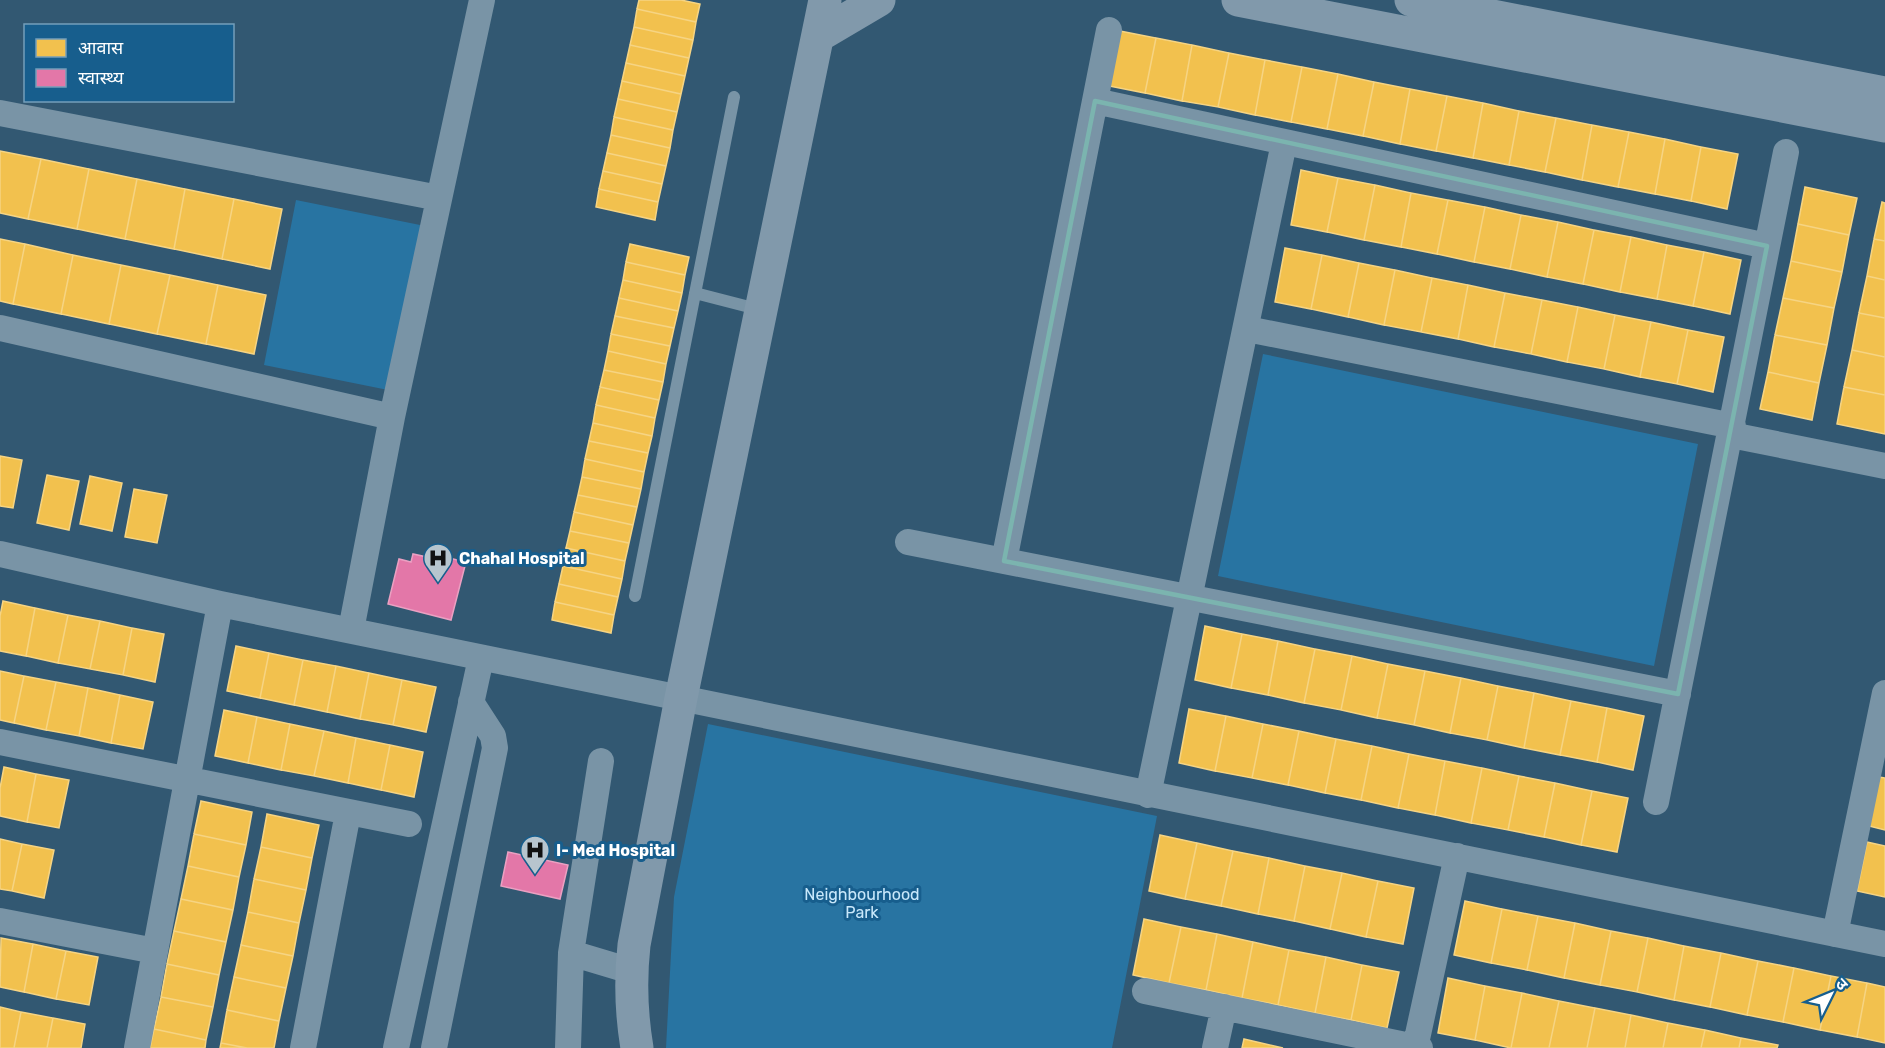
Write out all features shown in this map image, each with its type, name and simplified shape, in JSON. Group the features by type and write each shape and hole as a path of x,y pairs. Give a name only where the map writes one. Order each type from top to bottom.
{"main road":[{"path":"637,1048 631,1016 631,971 636,933 681,698 825,0"},
{"path":"818,36 879,0"},
{"path":"1238,0 1885,126"},
{"path":"1411,0 1885,93"}],"street":[{"path":"351,630 392,417 482,0"},
{"path":"1004,561 1109,30"},
{"path":"1095,101 1767,246"},
{"path":"0,114 439,198"},
{"path":"1149,795 1284,143"},
{"path":"1656,802 1786,152"},
{"path":"0,328 392,417"},
{"path":"1247,328 1732,431 1885,466"},
{"path":"908,542 1678,694"},
{"path":"0,554 220,604 1885,944"},
{"path":"137,1048 220,604"},
{"path":"396,1048 481,658"},
{"path":"1835,934 1878,760 1885,693"},
{"path":"434,1048 495,748 493,736 471,702"},
{"path":"0,742 409,824"},
{"path":"568,1048 571,953 601,761"},
{"path":"303,1048 348,813"},
{"path":"1145,991 1417,1048 1458,856"},
{"path":"0,921 155,951"},
{"path":"571,953 631,971"},
{"path":"1215,1048 1224,1007"}],"lane":[{"path":"635,596 734,97"},
{"path":"695,293 762,310"}],"highlighted area":[{"path":"1095,101 1767,246 1678,694 1004,561"}],"green space":[{"path":"296,200 430,227 398,392 264,365"},
{"path":"1263,354 1698,444 1654,666 1218,576"},
{"name":"Neighbourhood Park","path":"708,724 1157,816 1112,1048 666,1048 674,897"}],"building: आवास":[{"path":"639,0 681,0 700,4 696,22 637,9"},
{"path":"637,9 696,22 693,40 634,27"},
{"path":"634,27 693,40 689,58 630,45"},
{"path":"1120,31 1156,38 1145,93 1109,86"},
{"path":"1156,38 1192,45 1182,101 1145,93"},
{"path":"630,45 689,58 685,76 626,63"},
{"path":"1192,45 1229,53 1218,107 1182,101"},
{"path":"1229,53 1265,60 1255,115 1218,107"},
{"path":"1265,60 1302,67 1291,122 1255,115"},
{"path":"626,63 685,76 681,94 622,81"},
{"path":"1302,67 1338,74 1327,129 1291,122"},
{"path":"1338,74 1374,82 1363,136 1327,129"},
{"path":"622,81 681,94 677,112 618,99"},
{"path":"1374,82 1410,89 1400,144 1363,136"},
{"path":"1410,89 1447,96 1436,151 1400,144"},
{"path":"1447,96 1483,103 1473,158 1436,151"},
{"path":"618,99 677,112 673,130 614,117"},
{"path":"1483,103 1519,111 1509,165 1473,158"},
{"path":"1519,111 1556,118 1545,172 1509,165"},
{"path":"614,117 673,130 670,148 611,135"},
{"path":"1556,118 1592,125 1582,180 1545,172"},
{"path":"1592,125 1629,132 1618,187 1582,180"},
{"path":"1629,132 1665,139 1655,194 1618,187"},
{"path":"611,135 670,148 666,166 607,153"},
{"path":"1665,139 1701,147 1691,201 1655,194"},
{"path":"1701,147 1738,154 1727,209 1691,201"},
{"path":"0,151 41,159 28,219 0,213"},
{"path":"607,153 666,166 662,184 603,171"},
{"path":"41,159 89,169 77,229 28,219"},
{"path":"89,169 137,179 125,239 77,229"},
{"path":"1301,170 1338,178 1327,232 1291,225"},
{"path":"603,171 662,184 658,202 599,189"},
{"path":"1338,178 1375,185 1364,240 1327,232"},
{"path":"137,179 185,189 174,249 125,239"},
{"path":"1375,185 1411,193 1401,247 1364,240"},
{"path":"1805,187 1857,198 1849,235 1798,224"},
{"path":"185,189 234,199 222,259 174,249"},
{"path":"599,189 658,202 655,220 596,207"},
{"path":"1411,193 1448,200 1437,254 1401,247"},
{"path":"234,199 282,209 270,269 222,259"},
{"path":"1448,200 1485,207 1474,262 1437,254"},
{"path":"1882,202 1885,203 1885,241 1874,239"},
{"path":"1485,207 1521,215 1510,269 1474,262"},
{"path":"1521,215 1558,222 1547,277 1510,269"},
{"path":"1558,222 1594,230 1583,284 1547,277"},
{"path":"1798,224 1849,235 1842,272 1791,261"},
{"path":"1594,230 1631,237 1620,292 1583,284"},
{"path":"1631,237 1667,245 1657,299 1620,292"},
{"path":"0,239 25,244 13,304 0,301"},
{"path":"1874,239 1885,241 1885,280 1867,276"},
{"path":"25,244 73,255 61,314 13,304"},
{"path":"630,244 689,257 685,275 626,262"},
{"path":"1667,245 1704,252 1693,306 1657,299"},
{"path":"1285,248 1322,255 1311,309 1275,302"},
{"path":"1704,252 1741,260 1730,314 1693,306"},
{"path":"73,255 121,265 109,324 61,314"},
{"path":"1322,255 1359,263 1348,317 1311,309"},
{"path":"1791,261 1842,272 1834,308 1783,298"},
{"path":"626,262 685,275 682,293 623,280"},
{"path":"1359,263 1395,270 1384,325 1348,317"},
{"path":"121,265 170,275 157,334 109,324"},
{"path":"1395,270 1432,278 1421,332 1384,325"},
{"path":"170,275 218,285 206,344 157,334"},
{"path":"1867,276 1885,280 1885,318 1859,313"},
{"path":"1432,278 1468,285 1458,339 1421,332"},
{"path":"623,280 682,293 678,311 619,298"},
{"path":"218,285 266,295 254,354 206,344"},
{"path":"1468,285 1505,293 1494,347 1458,339"},
{"path":"1505,293 1542,300 1531,354 1494,347"},
{"path":"619,298 678,311 674,328 615,316"},
{"path":"1783,298 1834,308 1827,345 1775,335"},
{"path":"1542,300 1578,307 1567,362 1531,354"},
{"path":"1578,307 1615,315 1604,369 1567,362"},
{"path":"1859,313 1885,318 1885,357 1852,350"},
{"path":"1615,315 1651,322 1640,377 1604,369"},
{"path":"615,316 674,328 670,346 611,334"},
{"path":"1651,322 1688,330 1677,384 1640,377"},
{"path":"1688,330 1724,337 1713,392 1677,384"},
{"path":"611,334 670,346 666,364 608,351"},
{"path":"1775,335 1827,345 1819,383 1768,372"},
{"path":"1852,350 1885,357 1885,395 1844,387"},
{"path":"608,351 666,364 663,382 604,370"},
{"path":"604,370 663,382 659,400 600,387"},
{"path":"1768,372 1819,383 1812,420 1760,409"},
{"path":"600,387 659,400 655,418 596,405"},
{"path":"1844,387 1885,395 1885,434 1837,424"},
{"path":"596,405 655,418 652,436 593,423"},
{"path":"593,423 652,436 648,453 589,441"},
{"path":"589,441 648,453 644,472 585,459"},
{"path":"0,456 22,460 13,508 0,506"},
{"path":"585,459 644,472 641,489 582,477"},
{"path":"47,475 79,481 69,530 37,523"},
{"path":"90,476 122,483 112,531 80,524"},
{"path":"582,477 641,489 637,507 578,495"},
{"path":"134,489 167,495 157,543 125,537"},
{"path":"578,495 637,507 633,525 574,512"},
{"path":"574,512 633,525 629,543 570,531"},
{"path":"570,531 629,543 625,561 566,548"},
{"path":"566,548 625,561 622,579 563,566"},
{"path":"563,566 622,579 618,597 559,584"},
{"path":"559,584 618,597 614,615 555,602"},
{"path":"3,601 35,608 26,656 0,651 0,616"},
{"path":"555,602 614,615 611,633 552,620"},
{"path":"35,608 68,615 58,663 26,656"},
{"path":"68,615 100,621 90,669 58,663"},
{"path":"100,621 132,628 123,675 90,669"},
{"path":"1205,626 1242,634 1231,688 1195,680"},
{"path":"132,628 164,634 155,682 123,675"},
{"path":"1242,634 1278,641 1268,695 1231,688"},
{"path":"1278,641 1315,649 1304,703 1268,695"},
{"path":"236,646 269,653 260,698 227,691"},
{"path":"1315,649 1352,656 1341,710 1304,703"},
{"path":"269,653 303,660 294,705 260,698"},
{"path":"1352,656 1388,664 1377,718 1341,710"},
{"path":"303,660 336,666 327,712 294,705"},
{"path":"1388,664 1425,671 1414,725 1377,718"},
{"path":"336,666 369,673 360,719 327,712"},
{"path":"0,671 24,676 14,723 0,720"},
{"path":"1425,671 1461,678 1450,733 1414,725"},
{"path":"369,673 402,680 393,725 360,719"},
{"path":"24,676 56,682 46,730 14,723"},
{"path":"1461,678 1498,686 1487,740 1450,733"},
{"path":"402,680 436,687 426,732 393,725"},
{"path":"56,682 88,688 79,736 46,730"},
{"path":"1498,686 1534,693 1524,748 1487,740"},
{"path":"88,688 120,695 111,743 79,736"},
{"path":"1534,693 1571,701 1560,755 1524,748"},
{"path":"120,695 153,702 143,749 111,743"},
{"path":"1571,701 1607,708 1597,762 1560,755"},
{"path":"1607,708 1644,716 1633,770 1597,762"},
{"path":"1189,709 1226,716 1215,771 1179,763"},
{"path":"224,710 257,717 248,763 215,756"},
{"path":"1226,716 1263,724 1252,778 1215,771"},
{"path":"257,717 290,724 281,770 248,763"},
{"path":"290,724 324,731 314,776 281,770"},
{"path":"1263,724 1299,731 1288,785 1252,778"},
{"path":"324,731 356,738 348,783 314,776"},
{"path":"1299,731 1336,739 1325,793 1288,785"},
{"path":"356,738 390,745 381,790 348,783"},
{"path":"1336,739 1372,746 1361,800 1325,793"},
{"path":"390,745 423,752 414,797 381,790"},
{"path":"1372,746 1409,754 1398,808 1361,800"},
{"path":"1409,754 1445,761 1435,815 1398,808"},
{"path":"1445,761 1482,768 1471,823 1435,815"},
{"path":"4,767 36,774 27,822 0,816 0,788"},
{"path":"1482,768 1519,776 1508,830 1471,823"},
{"path":"36,774 69,780 59,828 27,822"},
{"path":"1519,776 1555,783 1544,837 1508,830"},
{"path":"1879,777 1885,778 1885,830 1869,826"},
{"path":"1555,783 1592,791 1581,845 1544,837"},
{"path":"1592,791 1628,798 1617,852 1581,845"},
{"path":"201,801 252,812 246,845 194,834"},
{"path":"267,814 319,825 312,858 261,847"},
{"path":"194,834 246,845 239,877 188,866"},
{"path":"1160,835 1197,843 1185,899 1149,891"},
{"path":"0,839 22,844 12,891 0,889"},
{"path":"1867,842 1885,846 1885,897 1857,891"},
{"path":"1197,843 1233,851 1221,906 1185,899"},
{"path":"22,844 54,850 44,898 12,891"},
{"path":"261,847 312,858 306,890 254,879"},
{"path":"1233,851 1269,858 1258,914 1221,906"},
{"path":"1269,858 1305,866 1294,921 1258,914"},
{"path":"188,866 239,877 233,910 181,899"},
{"path":"1305,866 1342,873 1330,929 1294,921"},
{"path":"1342,873 1378,881 1366,937 1330,929"},
{"path":"254,879 306,890 299,923 248,912"},
{"path":"1378,881 1414,888 1403,944 1366,937"},
{"path":"181,899 233,910 226,942 174,931"},
{"path":"1465,901 1502,909 1491,963 1454,955"},
{"path":"1502,909 1538,916 1527,970 1491,963"},
{"path":"248,912 299,923 293,956 241,945"},
{"path":"1538,916 1575,923 1564,978 1527,970"},
{"path":"1144,919 1181,927 1169,983 1133,975"},
{"path":"1575,923 1611,931 1600,985 1564,978"},
{"path":"1181,927 1217,934 1206,990 1169,983"},
{"path":"174,931 226,942 219,975 167,964"},
{"path":"1611,931 1648,938 1637,992 1600,985"},
{"path":"1217,934 1253,942 1242,998 1206,990"},
{"path":"1,938 33,944 24,992 0,987"},
{"path":"1648,938 1684,946 1674,1000 1637,992"},
{"path":"1253,942 1289,950 1278,1005 1242,998"},
{"path":"33,944 66,951 56,999 24,992"},
{"path":"241,945 293,956 286,988 234,977"},
{"path":"1684,946 1721,953 1710,1007 1674,1000"},
{"path":"1289,950 1326,957 1315,1013 1278,1005"},
{"path":"66,951 98,957 89,1005 56,999"},
{"path":"1721,953 1758,961 1747,1015 1710,1007"},
{"path":"1326,957 1362,965 1351,1020 1315,1013"},
{"path":"1758,961 1794,968 1783,1022 1747,1015"},
{"path":"167,964 219,975 213,1007 161,997"},
{"path":"1362,965 1399,972 1387,1028 1351,1020"},
{"path":"1794,968 1831,976 1820,1030 1783,1022"},
{"path":"1831,976 1867,983 1857,1037 1820,1030"},
{"path":"234,977 286,988 279,1021 227,1010"},
{"path":"1448,978 1485,986 1475,1040 1438,1033"},
{"path":"1867,983 1885,987 1885,1043 1857,1037"},
{"path":"1485,986 1522,993 1511,1048 1475,1040"},
{"path":"1522,993 1559,1001 1549,1048 1511,1048"},
{"path":"161,997 213,1007 206,1040 154,1029"},
{"path":"1559,1001 1595,1008 1587,1048 1549,1048"},
{"path":"0,1007 21,1012 14,1048 0,1048"},
{"path":"1595,1008 1631,1015 1625,1048 1587,1048"},
{"path":"227,1010 279,1021 274,1048 247,1048 221,1043"},
{"path":"21,1012 53,1018 47,1048 14,1048"},
{"path":"1631,1015 1668,1023 1663,1048 1625,1048"},
{"path":"53,1018 85,1024 81,1048 47,1048"},
{"path":"1668,1023 1705,1030 1701,1048 1663,1048"},
{"path":"154,1029 206,1040 205,1048 150,1048"},
{"path":"1705,1030 1741,1038 1739,1048 1701,1048"},
{"path":"1741,1038 1778,1045 1777,1048 1739,1048"},
{"path":"1244,1039 1283,1048 1242,1048"},
{"path":"221,1043 247,1048 220,1048"}],"building: स्वास्थ्य":[{"path":"428,553 466,562 451,620 388,604 399,559 411,562 413,554 427,557"},
{"path":"508,852 568,865 560,899 501,886"}],"place":[{"name":"Chahal Hospital","path":"438,584"},
{"name":"I- Med Hospital","path":"535,876"}]}
